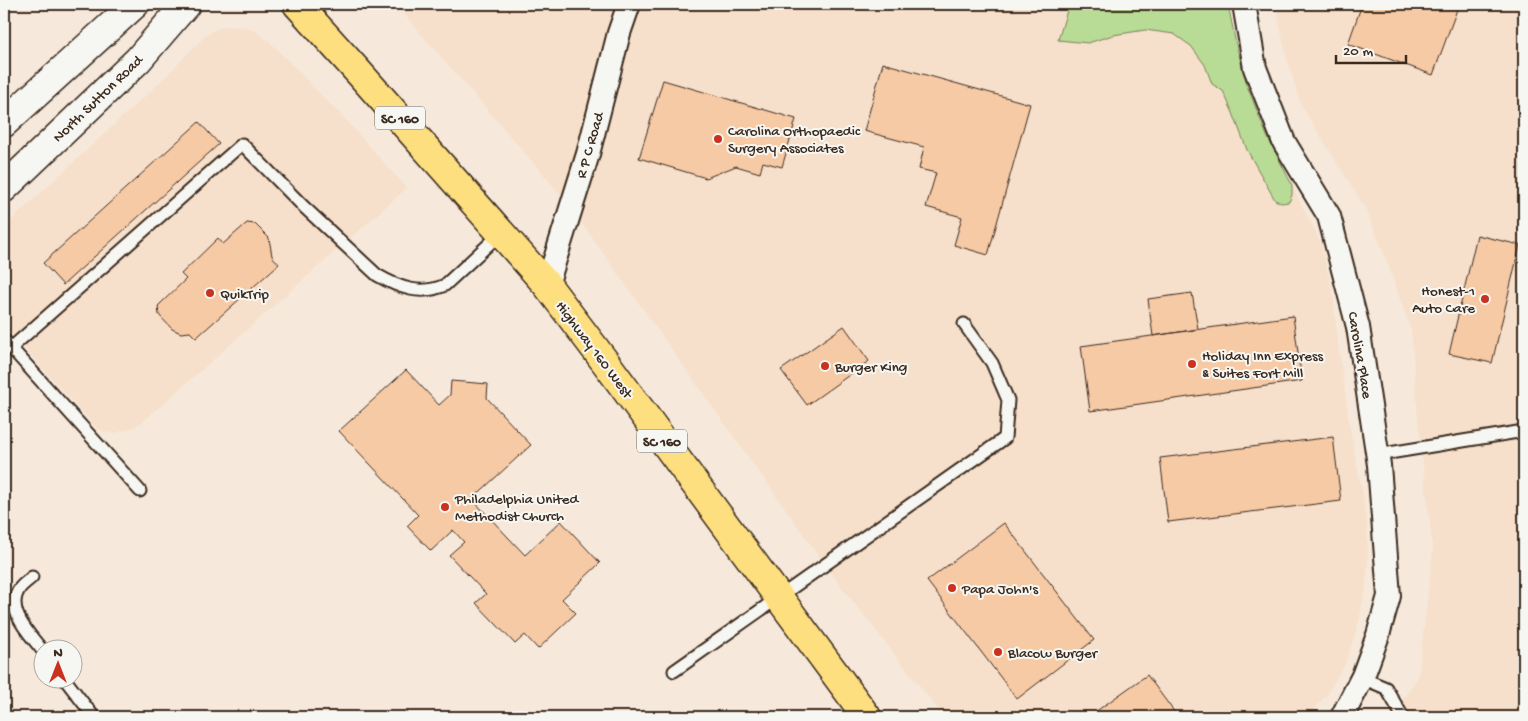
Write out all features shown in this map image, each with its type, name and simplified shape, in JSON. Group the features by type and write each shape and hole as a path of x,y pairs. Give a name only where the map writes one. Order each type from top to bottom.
{"main road":[{"path":"4,123 135,4"},
{"name":"North Sutton Road","path":"4,188 138,60 186,4"},
{"name":"Highway 160 West","path":"297,4 547,285 866,717"}],"street":[{"name":"R P C Road","path":"547,285 588,154 619,33 630,4"},
{"name":"Carolina Place","path":"1244,4 1255,68 1284,142 1329,216 1358,327 1377,455 1390,596 1362,678 1342,717"}],"lane":[{"path":"140,491 7,344 242,144 304,207 377,274 390,282 406,288 434,290 445,285 501,233"},
{"path":"674,671 1005,438 1008,400 992,364 964,324"},
{"path":"1377,455 1524,431"},
{"path":"32,577 20,589 16,599 17,617 33,638"},
{"path":"1362,678 1386,688 1403,717"},
{"path":"72,688 94,717"}],"shaded area":[{"path":"395,4 1228,4 1248,88 1267,136 1320,241 1333,293 1350,428 1363,495 1367,525 1368,559 1366,586 1359,622 1346,662 1326,696 1307,717 944,717 836,580 563,197"},
{"path":"1277,4 1524,4 1524,717 1390,717 1418,677 1433,550 1418,420 1411,330 1384,254 1365,208 1301,105 1286,56"},
{"path":"225,26 246,27 268,40 345,119 407,188 145,420 132,428 115,433 105,432 96,428 4,326 4,227 162,80 204,37 214,30"}],"green space":[{"path":"1069,4 1228,4 1248,88 1267,136 1292,185 1292,195 1289,202 1281,203 1275,200 1247,150 1223,91 1212,84 1205,65 1191,46 1174,34 1145,30 1113,35 1088,43 1058,40"}],"building":[{"path":"1362,4 1459,4 1433,75 1348,44"},
{"path":"883,63 1030,104 988,255 954,245 962,217 926,207 936,173 919,169 924,147 864,131"},
{"name":"Carolina Orthopaedic Surgery Associates","path":"663,80 796,119 782,167 763,162 760,173 736,166 706,178 639,158"},
{"path":"199,122 219,144 63,285 43,263"},
{"name":"QuikTrip","path":"247,223 255,224 269,238 272,256 279,264 196,338 190,332 181,333 172,329 159,315 158,306 186,279 181,274 218,238 223,244"},
{"name":"Honest-1 Auto Care","path":"1477,235 1520,245 1492,363 1449,354"},
{"path":"1192,293 1198,329 1153,336 1148,299"},
{"name":"Holiday Inn Express & Suites Fort Mill","path":"1293,316 1302,381 1090,411 1081,346"},
{"name":"Burger King","path":"844,326 869,361 807,405 781,370"},
{"name":"Philadelphia United Methodist Church","path":"406,370 439,405 450,395 451,381 488,384 487,398 531,445 472,499 525,555 561,521 600,563 562,599 576,613 538,649 525,635 515,644 476,603 486,594 449,555 464,542 453,530 431,551 407,526 418,515 339,431"},
{"path":"1333,437 1341,501 1168,522 1160,458"},
{"path":"1004,523 1094,640 1017,699 927,581"},
{"path":"1147,675 1178,717 1088,717"}],"place":[{"name":"Carolina Orthopaedic Surgery Associates","path":"718,139"},
{"name":"QuikTrip","path":"210,293"},
{"name":"Honest-1 Auto Care","path":"1485,299"},
{"name":"Holiday Inn Express & Suites Fort Mill","path":"1192,364"},
{"name":"Burger King","path":"825,366"},
{"name":"Philadelphia United Methodist Church","path":"445,507"},
{"name":"Papa John's","path":"952,588"},
{"name":"Blacow Burger","path":"998,652"}]}
